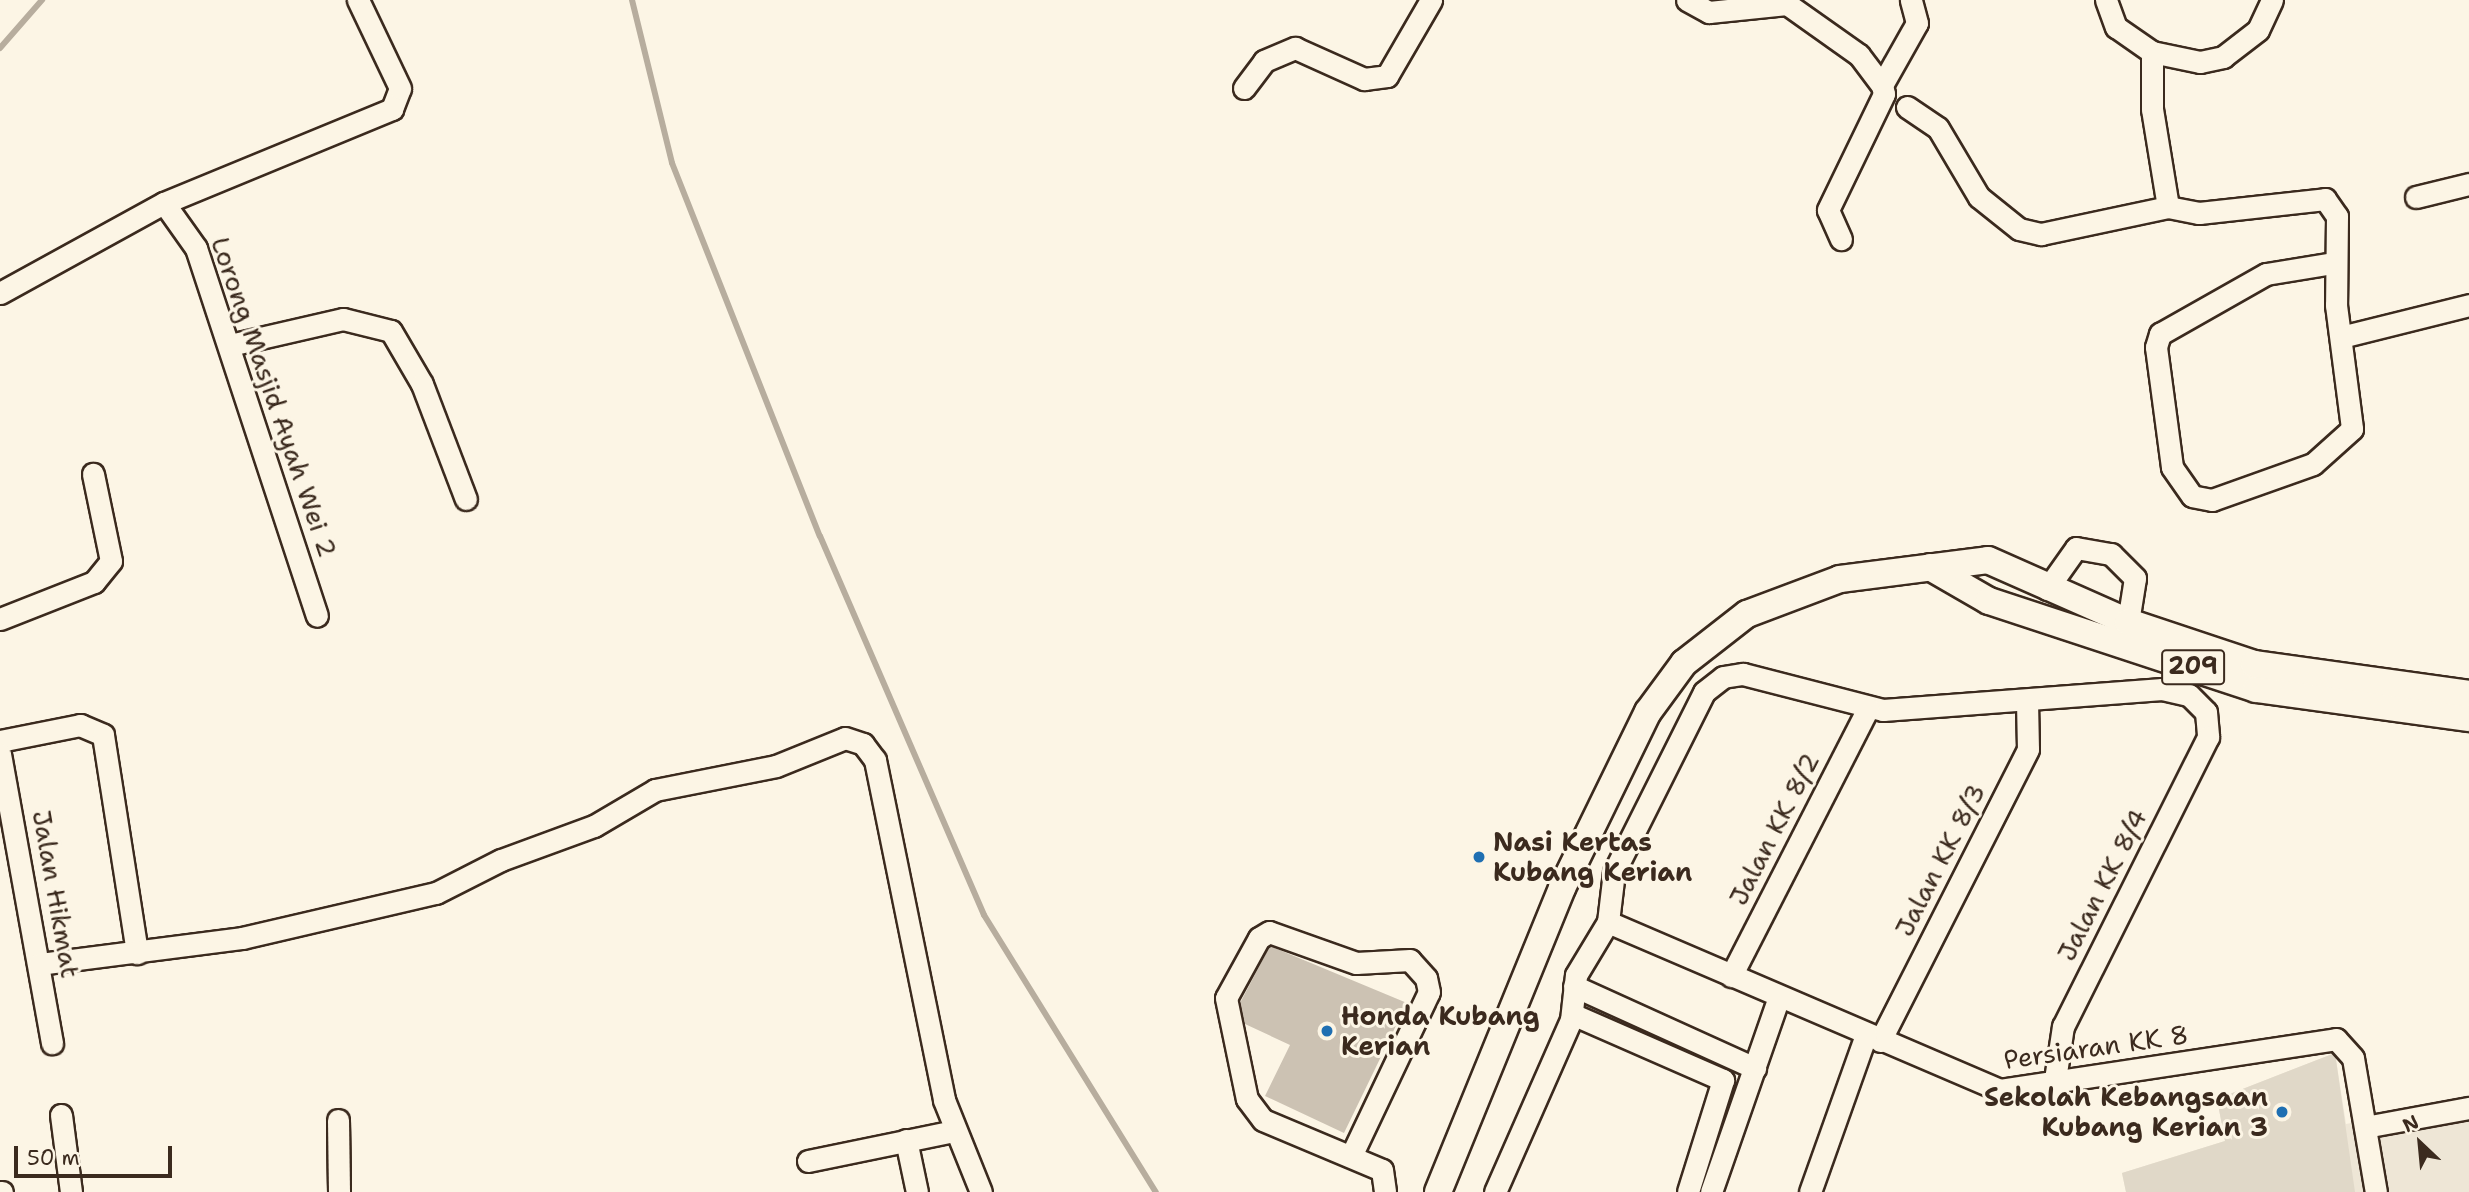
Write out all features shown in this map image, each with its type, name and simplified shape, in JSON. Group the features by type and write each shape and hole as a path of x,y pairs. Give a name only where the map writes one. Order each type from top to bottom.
{"main road":[{"name":"209","path":"1438,1192 1562,888 1648,712 1684,663 1747,614 1840,579 1988,560 2047,589 2128,622 2263,666 2469,694"},
{"name":"209","path":"1930,567 1989,601 2256,689 2469,718"}],"street":[{"path":"0,293 164,203 392,109 400,88 358,0"},
{"path":"1244,88 1264,61 1295,48 1364,79 1387,76 1431,0"},
{"path":"1687,0 1709,12 1788,2 1859,55 1882,85 1884,94 1828,210 1841,239"},
{"path":"1882,85 1917,23 1911,0"},
{"path":"2106,0 2116,27 2152,52 2200,62 2223,57 2258,30 2272,0"},
{"path":"2152,52 2152,109 2168,207"},
{"path":"1907,107 1938,128 1979,197 2019,229 2041,234 2168,207 2199,213 2325,199 2337,216 2333,262 2352,429 2343,443 2313,464 2211,500 2192,496 2180,485 2156,347 2160,334 2266,274 2333,262"},
{"path":"2416,197 2469,184"},
{"name":"Lorong Masjid Ayah Wei 2","path":"164,203 196,248 317,616"},
{"path":"2341,337 2469,304"},
{"path":"230,345 343,318 391,331 422,383 466,499"},
{"path":"0,619 94,582 111,561 93,474"},
{"path":"2047,589 2076,548 2111,554 2135,578 2128,622"},
{"path":"1495,1192 1572,1014 1574,986 1608,922 1614,872 1704,691 1723,677 1743,674 1868,708 2027,700"},
{"name":"Jalan KK 8/4","path":"2027,700 2162,688 2189,695 2206,712 2208,737 2063,1026 2054,1086"},
{"name":"Jalan KK 8/3","path":"1810,1192 1873,1038 2028,749 2027,700"},
{"name":"Jalan KK 8/2","path":"1731,976 1868,708"},
{"path":"0,741 80,725 103,735 137,953"},
{"path":"39,964 242,938 436,893 594,826 655,790 776,766 845,738 863,744 875,760 954,1131 981,1192"},
{"name":"Jalan Hikmat","path":"0,754 52,1043"},
{"name":"Persiaran KK 8","path":"1608,922 1981,1086 2019,1091 2336,1039 2353,1058 2376,1192"},
{"path":"1352,1154 1429,992 1426,978 1410,960 1356,963 1269,932 1259,938 1226,998 1247,1099 1263,1120 1352,1154 1382,1170 1385,1192"},
{"path":"1574,986 1755,1068"},
{"path":"1711,1192 1779,997"},
{"path":"1572,1014 1724,1083 1688,1192"},
{"path":"2365,1127 2469,1108"},
{"path":"61,1115 71,1192"},
{"path":"338,1120 339,1192"},
{"path":"808,1161 954,1131"},
{"path":"906,1140 917,1192"}],"shaded area":[{"name":"Sekolah Kebangsaan Kubang Kerian 3","path":"2335,1053 2346,1124 2469,1101 2469,1192 2126,1192 2122,1173 2225,1141 2217,1099"},
{"name":"Sekolah Kebangsaan Kubang Kerian 3","path":"2335,1053 2355,1192 2126,1192 2122,1173 2225,1141 2217,1099"}],"building":[{"name":"Honda Kubang Kerian","path":"1270,946 1407,1003 1344,1133 1265,1096 1290,1045 1245,1024 1240,1003"}],"waterway":[{"path":"0,48 42,0"},
{"path":"632,0 672,163 820,536 984,915 1156,1192"}],"place":[{"name":"Nasi Kertas Kubang Kerian","path":"1479,857"},
{"name":"Honda Kubang Kerian","path":"1327,1031"},
{"name":"Sekolah Kebangsaan Kubang Kerian 3","path":"2282,1112"}]}
